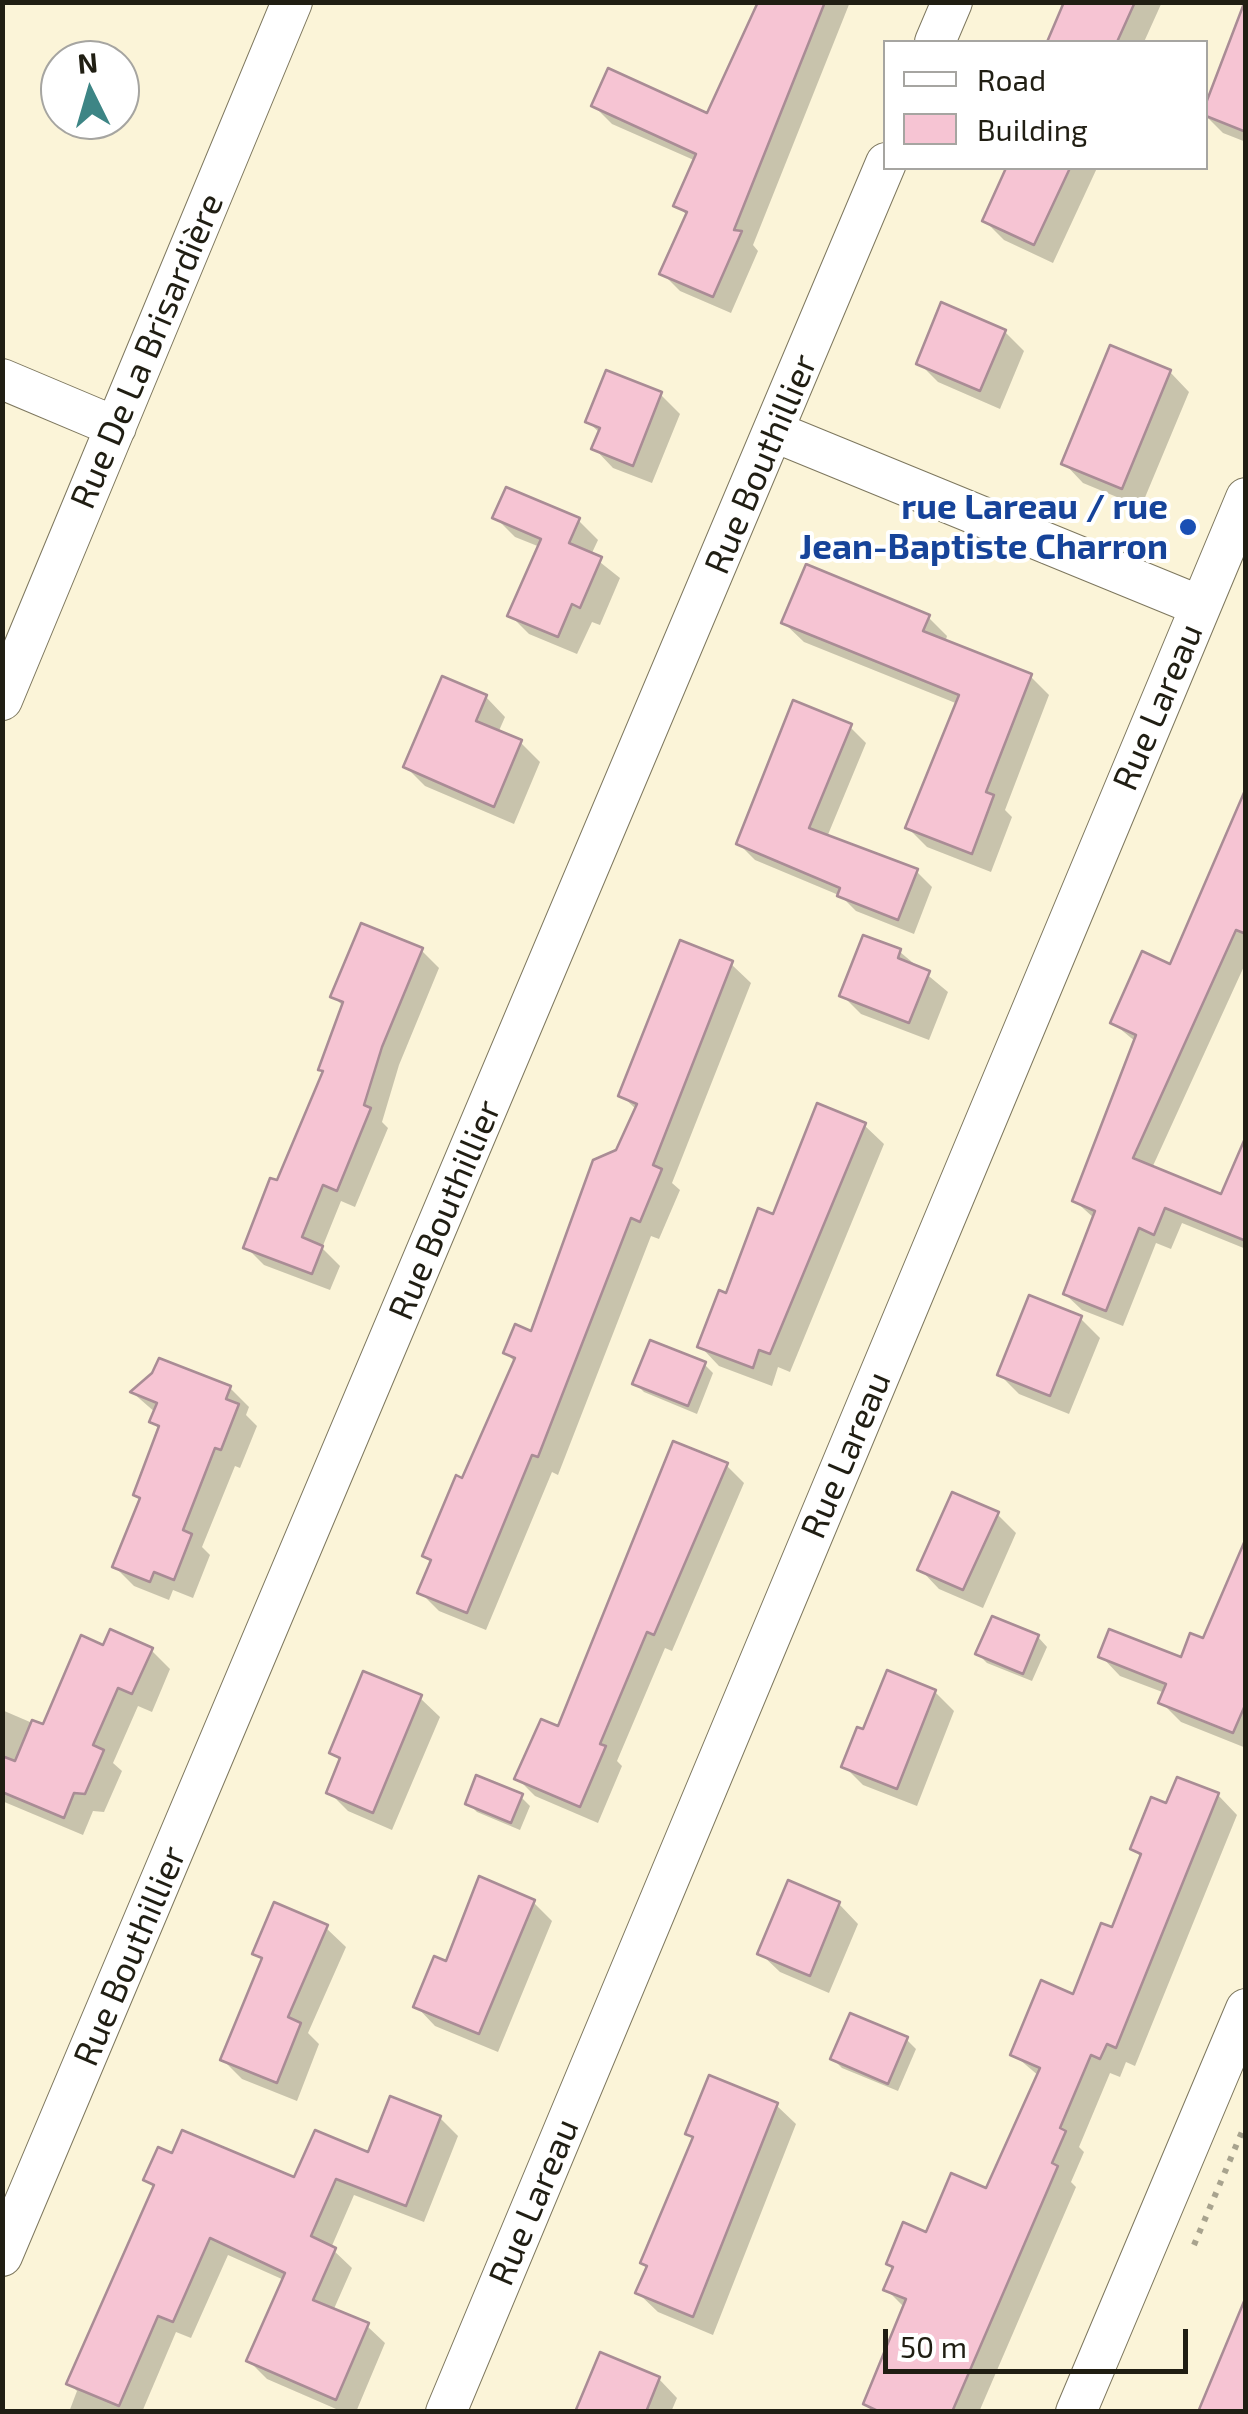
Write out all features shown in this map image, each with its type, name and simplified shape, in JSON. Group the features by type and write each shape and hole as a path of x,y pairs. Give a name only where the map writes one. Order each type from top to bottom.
{"street":[{"name":"Rue De La Brisardière","path":"2,700 292,2"},
{"path":"936,40 952,2"},
{"name":"Rue Bouthillier","path":"2,2256 884,170"},
{"path":"2,379 116,428"},
{"path":"775,432 1200,606"},
{"name":"Rue Lareau","path":"446,2412 1246,498"},
{"path":"1076,2412 1246,2009"}],"building":[{"path":"758,2 825,2 734,230 742,231 713,297 659,274 687,212 673,206 696,154 591,106 608,68 707,113"},
{"path":"1064,2 1135,2 1118,40 1048,40"},
{"path":"1246,6 1246,132 1208,117 1208,98"},
{"path":"1005,170 1069,170 1034,245 982,221"},
{"path":"941,302 1006,330 980,391 916,364"},
{"path":"1110,345 1171,370 1122,489 1061,464"},
{"path":"606,370 662,392 633,466 591,449 600,428 585,422"},
{"path":"506,487 580,518 569,543 602,557 580,608 572,604 558,637 507,616 541,539 492,518"},
{"path":"806,564 930,615 923,631 1032,674 986,792 994,795 972,854 905,828 959,695 781,623"},
{"path":"442,676 487,695 476,721 522,740 494,807 403,767"},
{"path":"793,700 852,724 809,828 918,869 898,920 837,896 840,888 736,844"},
{"path":"1246,788 1246,934 1236,930 1133,1158 1221,1194 1246,1136 1246,1241 1165,1208 1154,1235 1139,1228 1106,1311 1063,1294 1095,1211 1072,1201 1136,1035 1110,1023 1142,951 1170,964"},
{"path":"361,923 423,948 382,1047 364,1105 371,1108 337,1191 323,1185 302,1237 323,1246 312,1274 243,1248 270,1178 277,1180 323,1071 318,1070 343,1002 330,997"},
{"path":"863,935 901,949 898,958 930,971 909,1023 839,996"},
{"path":"680,940 733,961 653,1165 662,1169 640,1222 631,1218 538,1457 532,1455 467,1613 417,1593 431,1560 422,1556 456,1475 462,1478 515,1358 503,1353 515,1324 531,1331 593,1160 616,1150 637,1104 618,1096"},
{"path":"817,1103 866,1123 770,1354 759,1350 753,1368 697,1347 719,1290 726,1293 758,1208 773,1214"},
{"path":"1029,1295 1082,1316 1050,1396 997,1375"},
{"path":"650,1340 706,1362 688,1406 632,1384"},
{"path":"159,1358 231,1386 226,1399 239,1404 221,1450 215,1448 183,1530 192,1534 174,1580 154,1572 150,1582 112,1567 140,1498 133,1495 159,1426 149,1422 157,1403 130,1392 152,1373"},
{"path":"673,1441 728,1463 654,1635 647,1632 600,1744 606,1746 580,1807 514,1779 541,1719 558,1726"},
{"path":"952,1492 999,1512 963,1590 917,1570"},
{"path":"1246,1538 1246,1703 1233,1733 1158,1703 1166,1684 1098,1657 1109,1629 1181,1657 1190,1633 1203,1638"},
{"path":"992,1616 1039,1635 1023,1674 975,1654"},
{"path":"110,1629 153,1648 132,1694 118,1688 93,1745 104,1750 85,1794 74,1793 64,1818 2,1792 2,1756 15,1761 32,1720 43,1724 81,1635 103,1645"},
{"path":"887,1670 936,1690 897,1789 841,1767 857,1727 863,1729"},
{"path":"363,1671 422,1695 373,1813 326,1793 340,1758 329,1753"},
{"path":"476,1775 523,1794 511,1823 465,1804"},
{"path":"1177,1777 1219,1793 1116,2048 1107,2044 1100,2059 1091,2055 1060,2128 1066,2131 1052,2163 1058,2166 952,2412 880,2412 863,2404 906,2299 883,2290 893,2267 886,2264 903,2222 926,2232 951,2173 986,2188 1040,2068 1010,2055 1041,1980 1073,1994 1101,1923 1112,1927 1141,1854 1130,1849 1151,1797 1166,1803"},
{"path":"479,1876 535,1900 479,2034 413,2007 434,1956 446,1961"},
{"path":"788,1880 840,1902 810,1976 757,1954"},
{"path":"274,1902 328,1925 288,2017 301,2023 277,2083 220,2060 262,1958 252,1954"},
{"path":"850,2013 908,2037 888,2084 830,2059"},
{"path":"709,2075 778,2103 693,2317 635,2293 647,2266 640,2263 693,2137 685,2134"},
{"path":"390,2096 441,2116 406,2206 336,2179 311,2236 336,2248 313,2300 369,2323 336,2400 246,2361 285,2273 210,2238 173,2322 158,2316 119,2406 66,2384 154,2185 143,2180 158,2147 172,2153 182,2130 294,2177 315,2130 368,2152"},
{"path":"1245,2299 1246,2412 1198,2412"},
{"path":"600,2352 660,2377 646,2412 575,2412"}],"place":[{"name":"rue Lareau / rue Jean-Baptiste Charron","path":"1188,527"}]}
